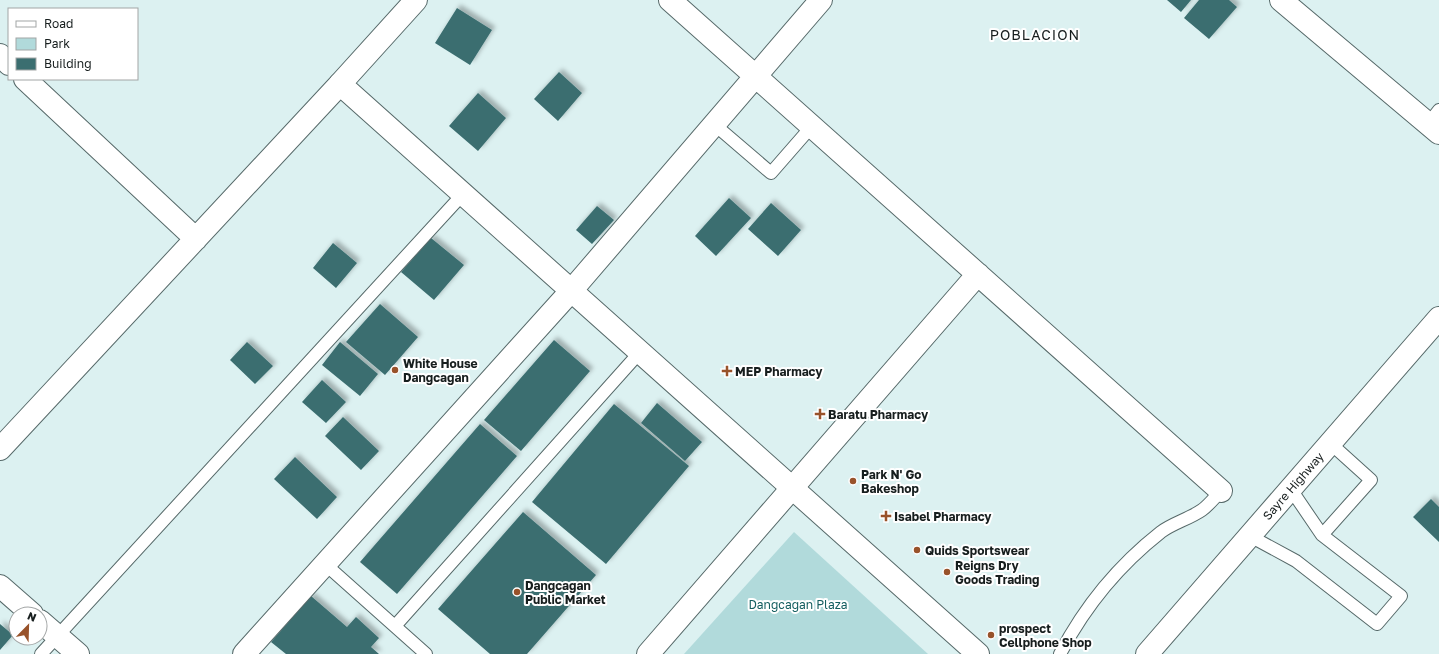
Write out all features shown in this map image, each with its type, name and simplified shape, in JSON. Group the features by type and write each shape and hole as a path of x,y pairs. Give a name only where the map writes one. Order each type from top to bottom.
{"main road":[{"path":"0,449 340,84 416,0"},
{"path":"670,0 1221,491"},
{"path":"244,654 571,291 715,126 821,0"},
{"path":"1294,4 1435,123"},
{"path":"0,55 8,63"},
{"path":"26,80 196,239"},
{"path":"340,84 978,654"},
{"path":"648,654 978,274"},
{"name":"Sayre Highway","path":"1147,654 1439,318"},
{"path":"0,586 23,606"},
{"path":"48,628 78,654"}],"lane":[{"path":"715,126 771,173 812,126"},
{"path":"41,654 463,194"},
{"path":"395,626 640,352"},
{"path":"1322,535 1371,480 1330,443"},
{"path":"1250,536 1296,561 1377,624 1401,596 1322,535 1290,488"},
{"path":"1060,654 1071,632 1093,601 1132,556 1163,531 1203,510 1221,491"},
{"path":"325,564 426,654"}],"green space":[{"name":"Dangcagan Plaza","path":"794,532 928,654 684,654"}],"building":[{"path":"1167,0 1191,0 1181,12"},
{"path":"1199,0 1229,0 1237,7 1209,39 1184,18"},
{"path":"457,8 492,30 470,65 435,43"},
{"path":"559,72 582,93 558,121 534,99"},
{"path":"478,93 506,118 478,151 449,126"},
{"path":"729,198 751,218 716,256 695,236"},
{"path":"771,203 801,230 778,256 748,229"},
{"path":"597,206 614,220 592,244 576,230"},
{"path":"431,238 464,265 434,300 401,272"},
{"path":"333,243 357,263 336,288 313,268"},
{"path":"380,304 418,337 385,375 346,342"},
{"path":"554,340 590,371 521,451 484,420"},
{"path":"247,342 273,366 255,384 230,360"},
{"path":"340,342 378,374 360,396 322,365"},
{"path":"322,380 346,402 326,423 302,402"},
{"path":"657,403 702,442 685,461 641,423"},
{"path":"614,404 689,466 606,564 532,502"},
{"path":"343,417 379,451 361,470 325,436"},
{"path":"480,424 517,456 397,594 360,562"},
{"path":"295,457 337,497 317,519 274,479"},
{"path":"1431,499 1439,507 1439,542 1413,517"},
{"name":"Dangcagan Public Market","path":"523,512 596,575 527,654 490,654 438,609"},
{"path":"311,596 347,627 356,617 379,638 371,647 379,654 286,654 271,642"},
{"path":"0,624 8,631 8,641 0,650"}],"place":[{"name":"White House Dangcagan","path":"395,370"},
{"name":"MEP Pharmacy","path":"727,371"},
{"name":"Baratu Pharmacy","path":"820,414"},
{"name":"Park N' Go Bakeshop","path":"853,481"},
{"name":"Isabel Pharmacy","path":"886,516"},
{"name":"Quids Sportswear","path":"917,550"},
{"name":"Reigns Dry Goods Trading","path":"947,572"},
{"name":"Dangcagan Public Market","path":"517,592"},
{"name":"prospect Cellphone Shop","path":"991,635"}],"district":[{"name":"POBLACION","path":"1035,34"}]}
